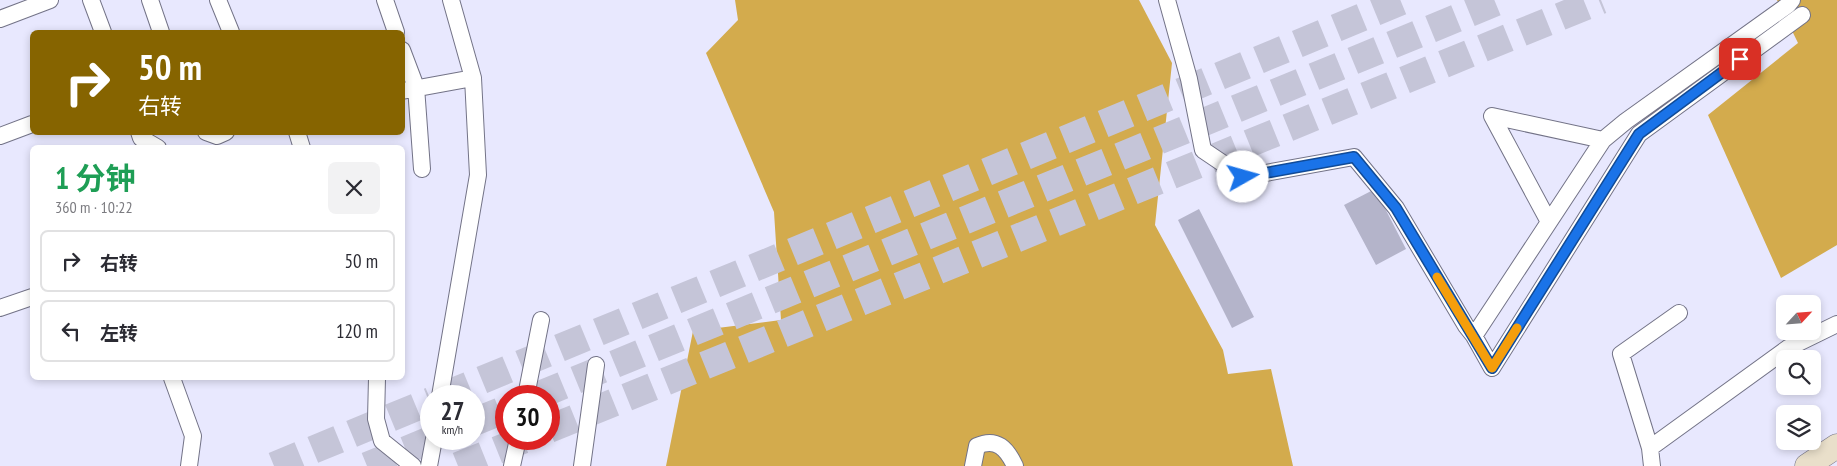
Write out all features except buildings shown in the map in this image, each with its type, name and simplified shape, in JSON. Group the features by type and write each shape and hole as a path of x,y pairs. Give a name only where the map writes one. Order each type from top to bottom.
{"street":[{"path":"0,19 50,0"},
{"path":"91,0 102,30"},
{"path":"150,0 160,30"},
{"path":"218,0 230,30"},
{"path":"385,0 395,30"},
{"path":"442,385 478,175 473,78 451,0"},
{"path":"1168,0 1189,79 1203,150 1243,177 1354,157 1396,208 1492,368 1639,134 1802,15"},
{"path":"1474,336 1603,140 1792,0"},
{"path":"405,67 422,169"},
{"path":"409,89 473,78"},
{"path":"1549,222 1492,116 1603,140"},
{"path":"0,136 30,125"},
{"path":"140,135 141,138 153,145"},
{"path":"0,308 30,298"},
{"path":"1652,466 1650,448 1621,354 1679,313"},
{"path":"528,385 541,320"},
{"path":"1650,448 1788,348 1837,324"},
{"path":"582,466 596,365"},
{"path":"173,380 192,436 188,466"},
{"path":"377,380 376,420 382,441 413,466"},
{"path":"973,466 978,446 985,443 998,443 1008,451 1015,466"},
{"path":"1807,466 1837,446"},
{"path":"430,466 432,450"},
{"path":"512,466 516,450"}],"shaded area":[{"path":"735,0 1139,0 1172,63 1155,225 1223,350 1228,374 1271,369 1293,466 666,466 693,331 781,320 774,212 706,53 738,20"},
{"path":"1777,0 1837,0 1837,245 1781,278 1708,115 1798,43"}],"tunnel":[{"path":"470,385 1404,0"},
{"path":"560,387 1501,0"},
{"path":"560,425 1601,0"},
{"path":"274,466 420,406"},
{"path":"485,418 495,413"},
{"path":"367,466 420,444"},
{"path":"458,466 498,450"}],"slow traffic":[{"path":"1437,277 1492,368 1517,328"}],"route":[{"path":"1243,177 1354,157 1396,208 1492,368 1639,134 1647,126 1740,59"}]}
